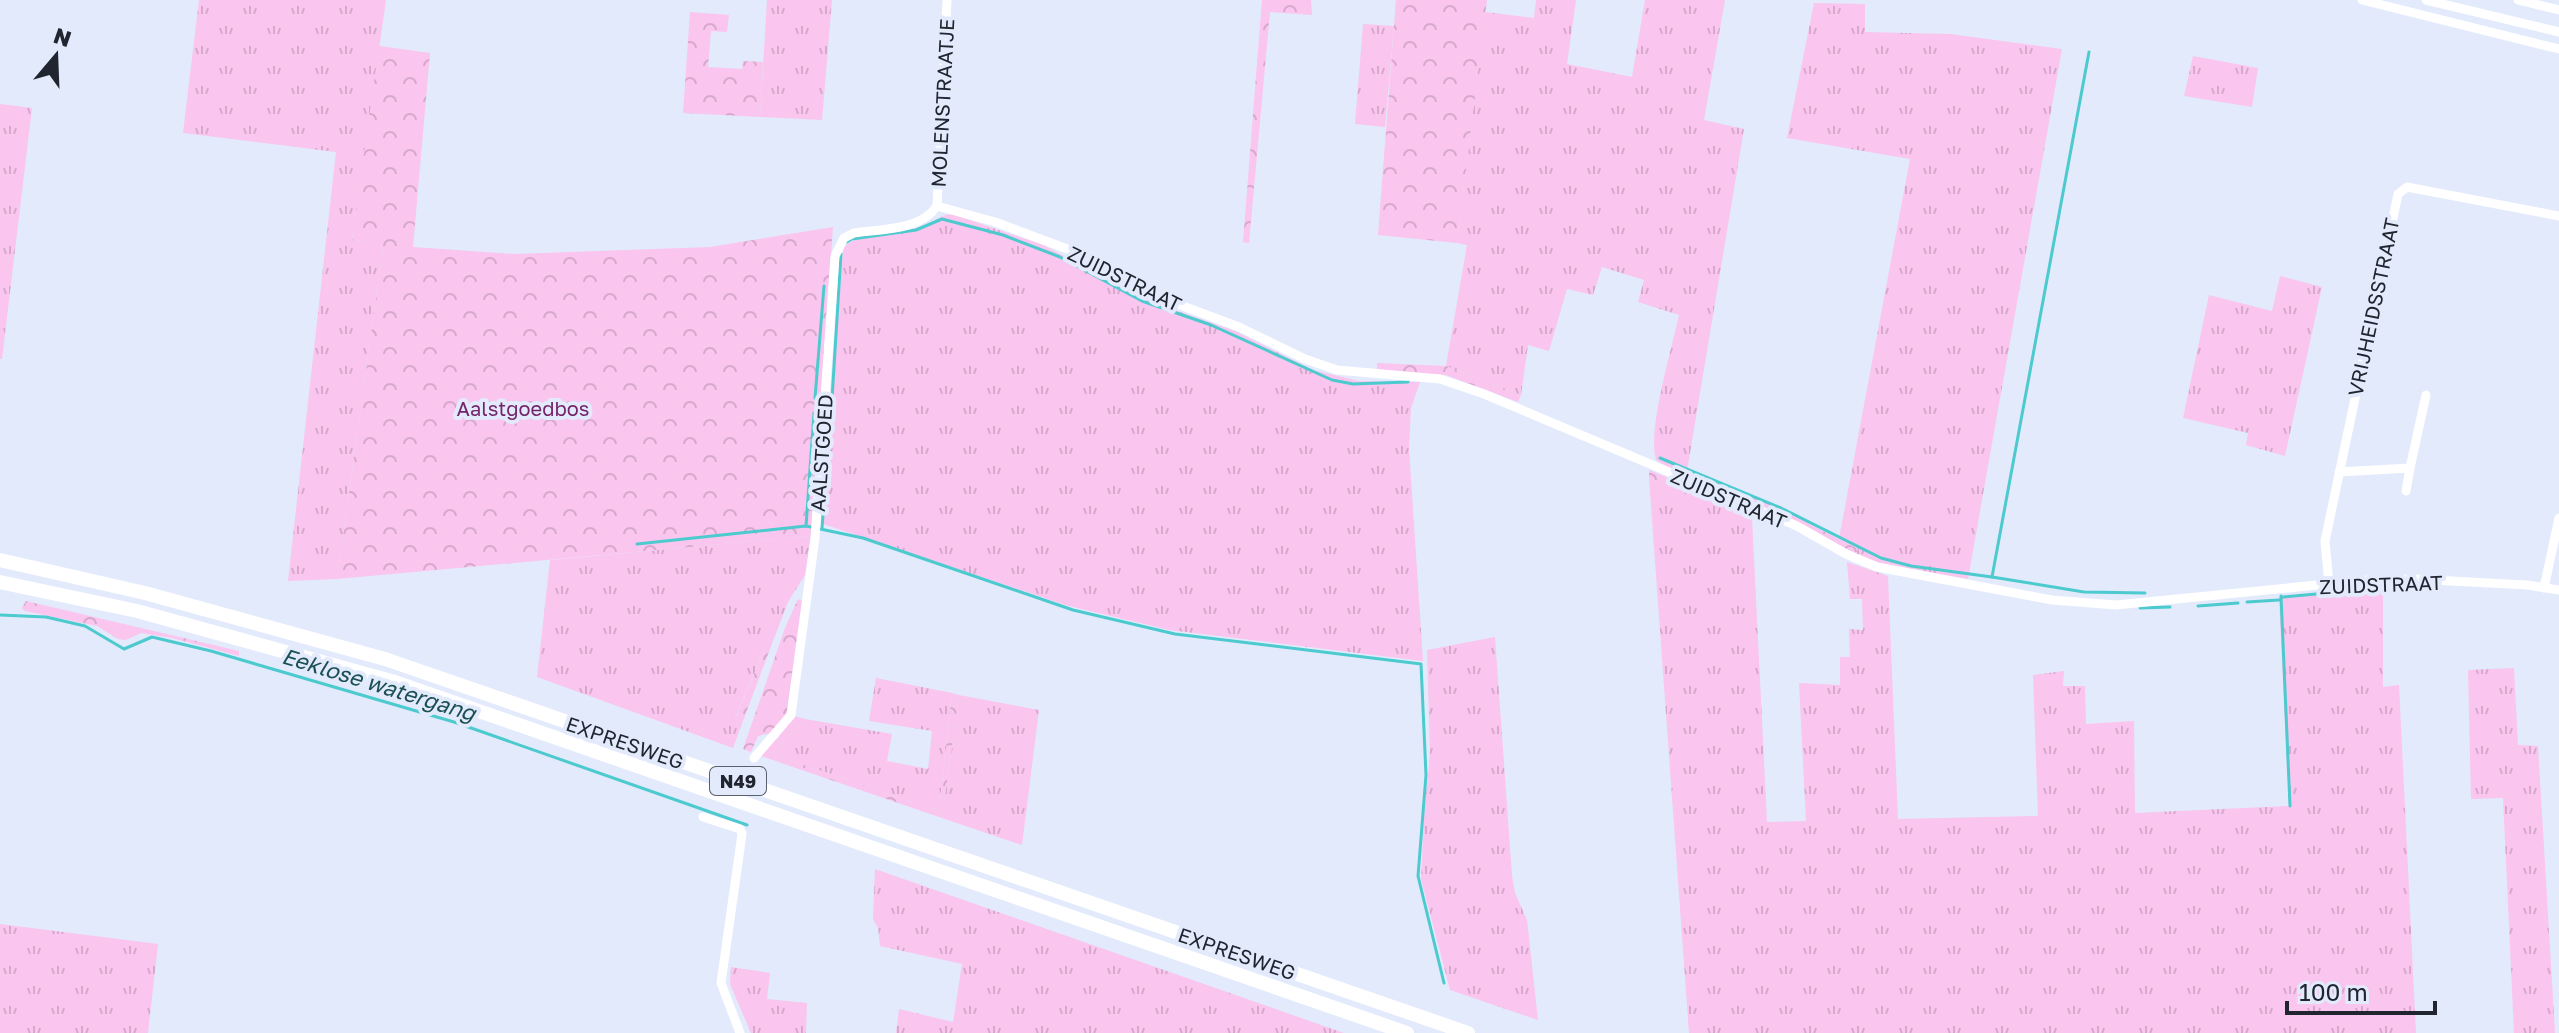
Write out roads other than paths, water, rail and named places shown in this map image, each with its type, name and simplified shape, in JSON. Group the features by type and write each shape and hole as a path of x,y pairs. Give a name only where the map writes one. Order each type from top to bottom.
{"highway":[{"name":"EXPRESWEG","path":"0,560 145,593 385,659 1468,1033"},
{"name":"EXPRESWEG","path":"0,582 137,611 395,682 1407,1033"}],"street":[{"name":"MOLENSTRAATJE","path":"937,206 947,0"},
{"path":"2362,0 2559,49"},
{"path":"2426,0 2559,32"},
{"path":"2518,0 2559,10"},
{"name":"VRIJHEIDSSTRAAT","path":"2329,584 2325,541 2398,194 2407,187 2559,216"},
{"name":"AALSTGOED","path":"754,758 791,715 815,538 838,248 844,238 854,233 917,223 931,215 937,206"},
{"name":"ZUIDSTRAAT","path":"937,206 995,222 1070,250 1148,293 1239,327 1305,359 1337,370 1440,379 1484,394 1797,526 1846,554 1877,567 2052,600 2116,605 2413,579 2559,590"},
{"path":"2406,491 2426,395"},
{"path":"2339,472 2410,468"},
{"path":"2544,588 2559,518"},
{"path":"703,817 740,829 742,834 721,983 740,1033"}],"waterway":[{"path":"2089,52 1992,577 2084,592 2145,593"},
{"path":"845,243 852,239 916,230 942,219 1003,235 1060,257 1142,301 1211,325 1332,380 1353,384 1408,382"},
{"path":"832,399 841,254"},
{"path":"815,398 824,286"},
{"path":"822,528 831,410"},
{"path":"806,526 814,413"},
{"path":"1660,458 1781,508 1881,558 1911,566 1992,577"},
{"path":"637,544 806,526 863,538 1073,610 1175,634 1421,664 1426,775 1418,876 1444,983"},
{"path":"2343,591 2375,588"},
{"path":"2283,597 2327,593"},
{"path":"2281,596 2290,806"},
{"path":"2247,602 2279,600"},
{"path":"2198,606 2238,603"},
{"path":"2140,608 2170,607"},
{"name":"Eeklose watergang","path":"0,615 46,617 85,626 124,649 152,637 211,651 454,722 747,825"}],"park label":[{"name":"Aalstgoedbos","path":"523,408"}]}
